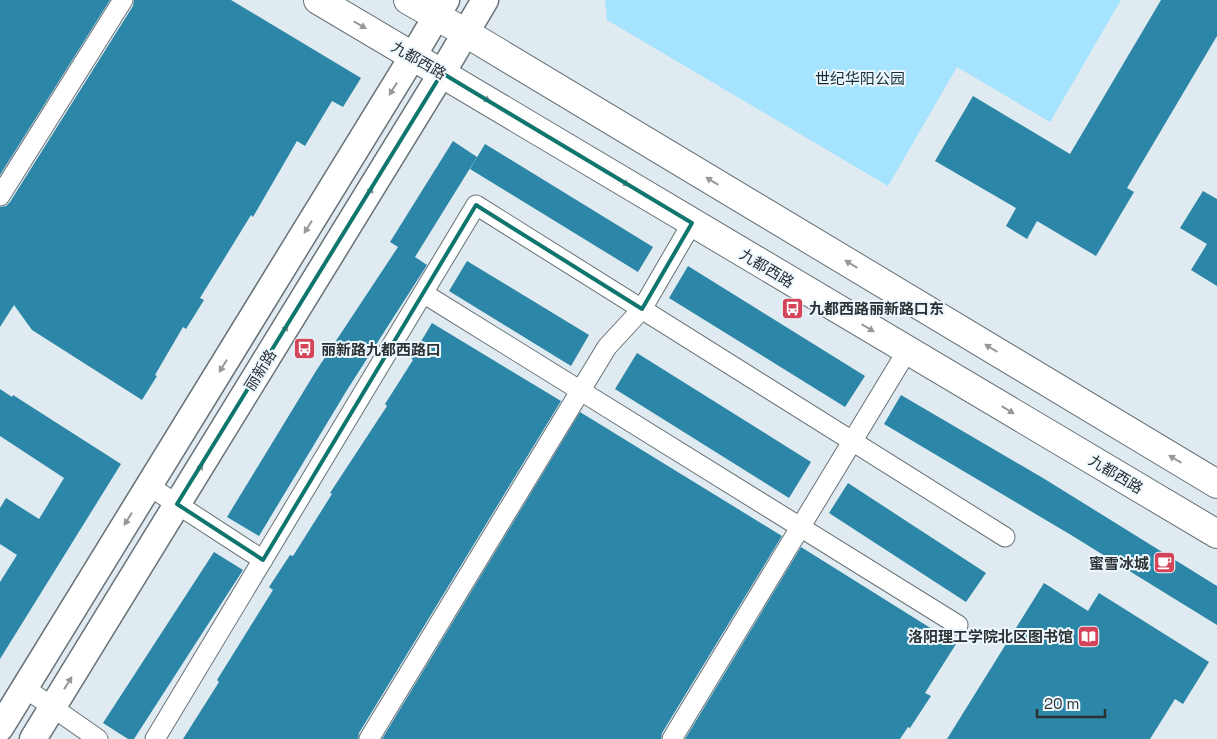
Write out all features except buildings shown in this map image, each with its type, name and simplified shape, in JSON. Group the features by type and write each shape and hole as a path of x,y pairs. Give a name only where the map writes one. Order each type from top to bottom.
{"main road":[{"name":"九都西路","path":"318,0 1217,534"},
{"path":"408,0 441,9 466,33 1217,484"},
{"name":"丽新路","path":"33,739 485,0"},
{"path":"0,728 441,9"}],"street":[{"path":"0,196 123,0"},
{"path":"155,739 476,205 1006,537"},
{"path":"369,739 582,392 607,347 642,309 692,223"},
{"path":"423,293 958,625"},
{"path":"672,739 907,351"},
{"path":"149,486 263,560"},
{"path":"25,688 98,739"}],"highlighted area":[{"path":"442,73 692,223 642,309 476,205 263,560 177,504"}],"green space":[{"name":"世纪华阳公园","path":"605,0 1121,0 1050,122 957,67 888,186 607,20"}],"place":[{"name":"九都西路丽新路口东","path":"793,308"},
{"name":"丽新路九都西路口","path":"305,349"},
{"name":"蜜雪冰城","path":"1165,563"},
{"name":"洛阳理工学院北区图书馆","path":"1089,636"}]}
